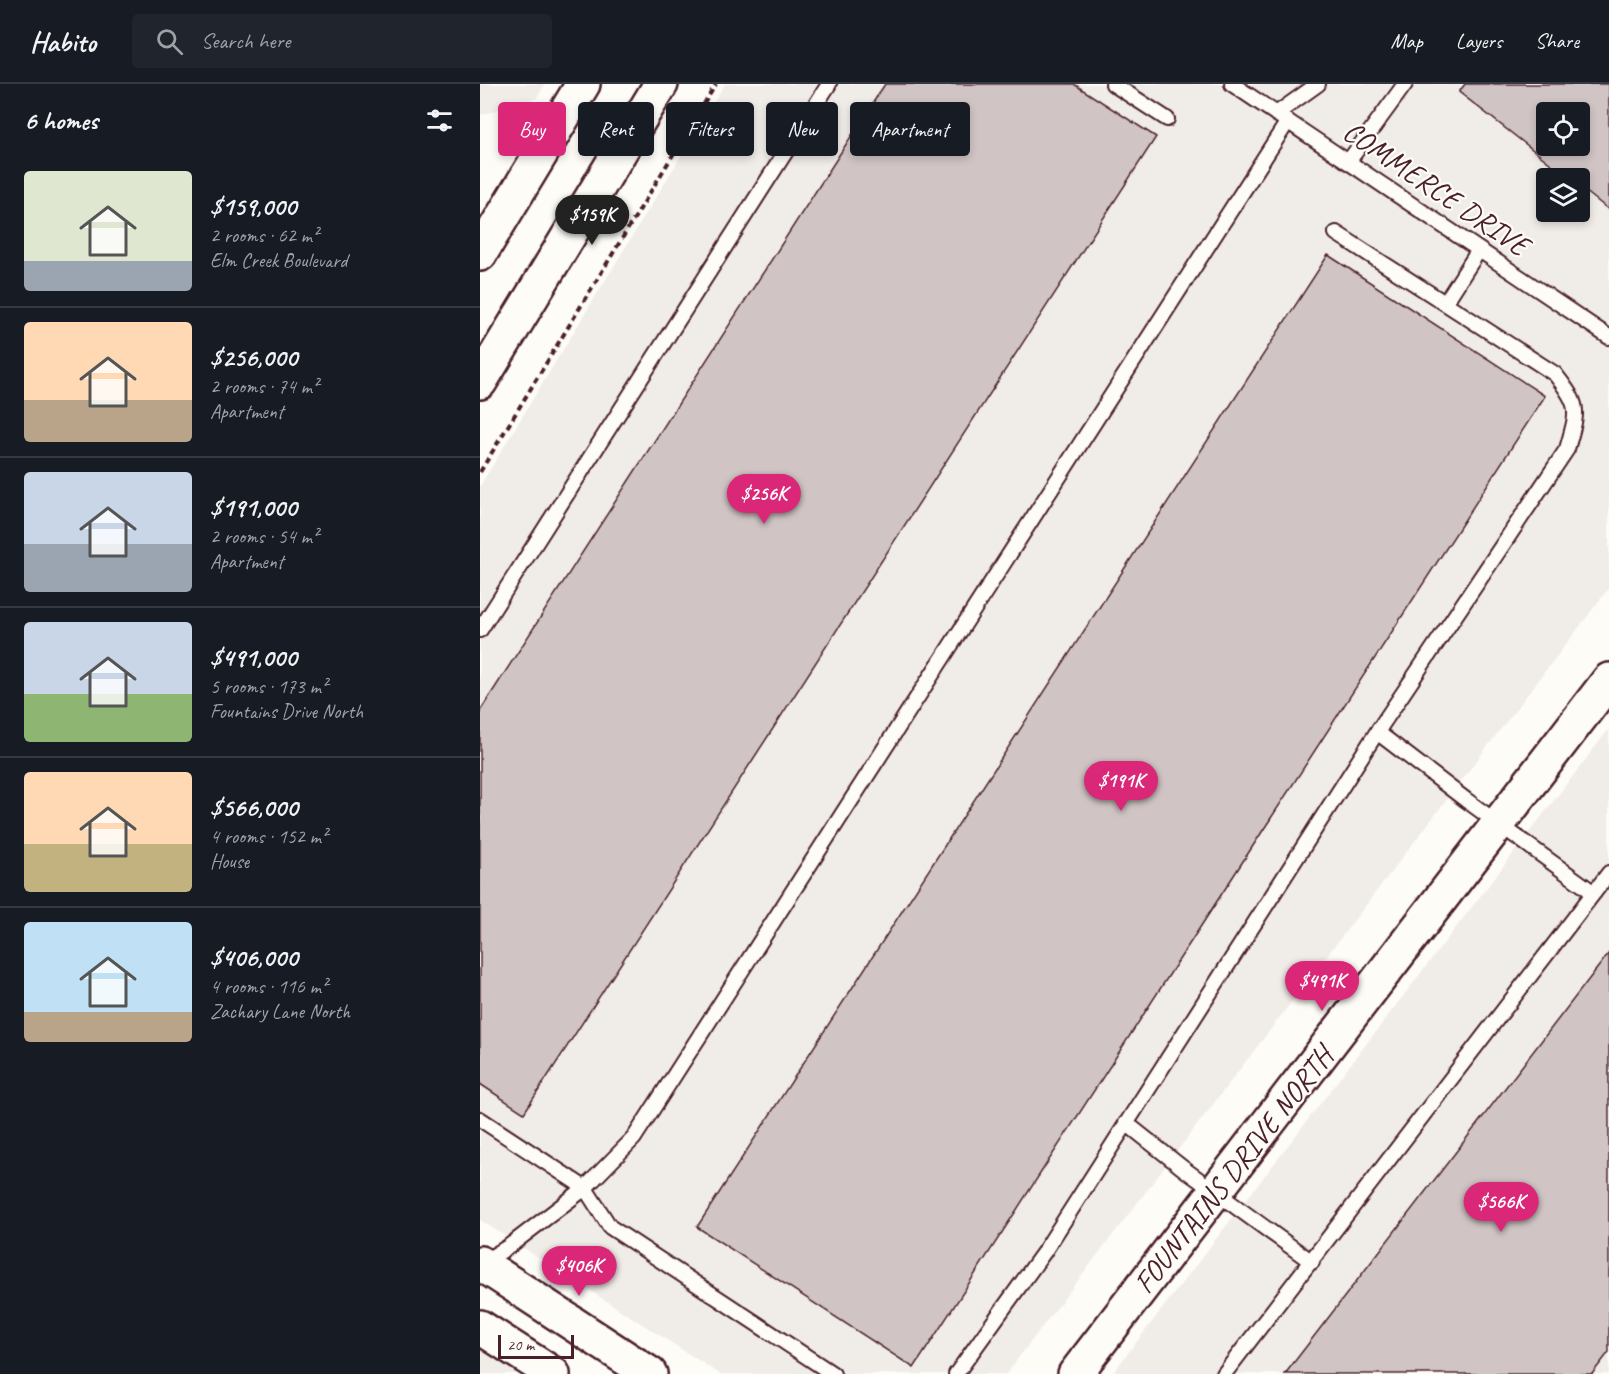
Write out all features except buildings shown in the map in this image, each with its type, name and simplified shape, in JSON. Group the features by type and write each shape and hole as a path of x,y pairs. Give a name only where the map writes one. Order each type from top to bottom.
{"street":[{"path":"480,254 583,84"},
{"path":"480,382 661,84"},
{"name":"FOUNTAINS DRIVE NORTH","path":"1075,1374 1609,680"},
{"path":"480,1264 650,1374"},
{"path":"480,1327 553,1374"}],"lane":[{"path":"480,630 829,84"},
{"path":"1113,84 1167,119"},
{"name":"COMMERCE DRIVE","path":"1232,84 1609,337"},
{"path":"1276,114 1318,84"},
{"path":"1348,162 1406,84"},
{"path":"480,1264 507,1247 585,1188 634,1138 1288,122"},
{"path":"956,1374 1044,1252 1377,732 1568,449 1577,414 1570,393 1555,374 1336,232"},
{"path":"1445,303 1479,250"},
{"path":"1377,732 1594,893"},
{"path":"1224,1374 1609,873"},
{"path":"480,1119 585,1188 610,1227 833,1374"},
{"path":"1126,1123 1312,1262"}],"path":[{"path":"480,472 716,84"}],"shaded area":[{"path":"480,84 545,84 537,98 524,102 498,102 498,110 480,115"},
{"path":"725,84 1609,84 1609,588 1006,1374 720,1374 480,1220 480,486 681,156 754,156 754,102 714,102"},
{"path":"1609,729 1609,1374 1112,1374"},
{"path":"480,1349 519,1374 480,1374"}]}
